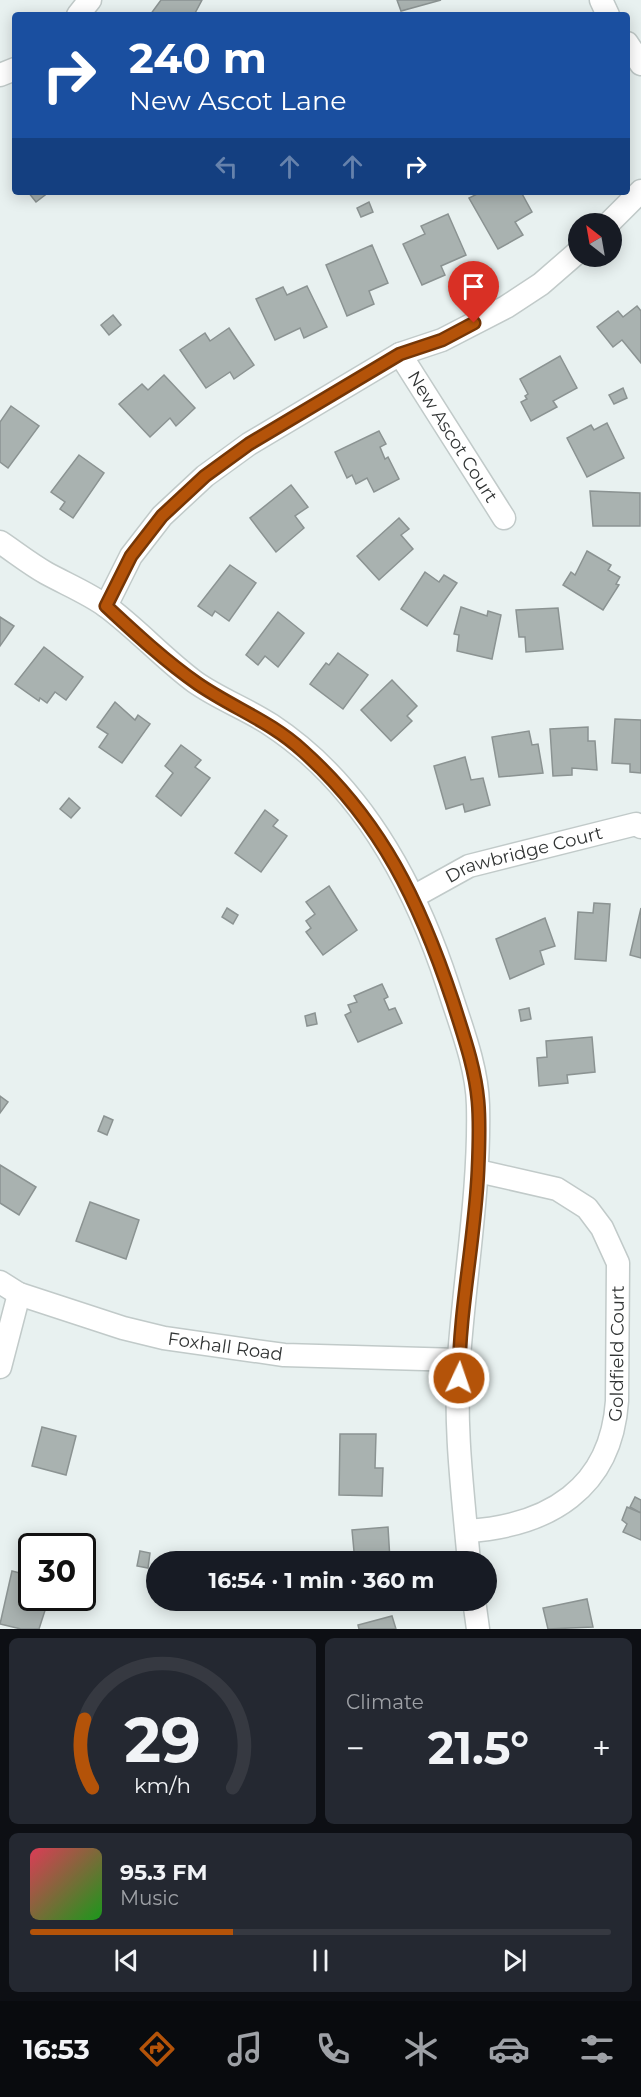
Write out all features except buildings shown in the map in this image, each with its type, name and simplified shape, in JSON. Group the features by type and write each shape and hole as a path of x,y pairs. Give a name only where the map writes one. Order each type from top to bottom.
{"street":[{"path":"80,12 90,0"},
{"path":"630,48 641,64"},
{"path":"619,213 641,191"},
{"path":"106,606 131,556 162,516 205,476 249,444 400,354 442,340 506,307 541,284 568,261"},
{"name":"New Ascot Court","path":"400,354 504,518"},
{"path":"0,542 42,571 106,606 199,684 271,725 302,750 363,812 385,845 412,897 446,980 474,1075 478,1101 478,1171 459,1360 458,1433 469,1551"},
{"name":"Drawbridge Court","path":"412,897 469,866 636,824 641,827"},
{"name":"Goldfield Court","path":"466,1531 492,1530 526,1522 573,1497 589,1479 606,1451 616,1423 617,1401 618,1263 602,1228 587,1208 557,1189 478,1171"},
{"name":"Foxhall Road","path":"0,1282 19,1294 123,1328 221,1347 284,1354 459,1360"},
{"path":"0,1366 19,1294"},
{"path":"476,1611 478,1629"}],"route":[{"path":"459,1378 478,1171 478,1101 474,1075 456,1012 436,952 405,880 363,812 302,750 271,725 199,684 153,648 106,606 131,556 162,516 205,476 249,444 400,354 442,340 474,323"}]}
